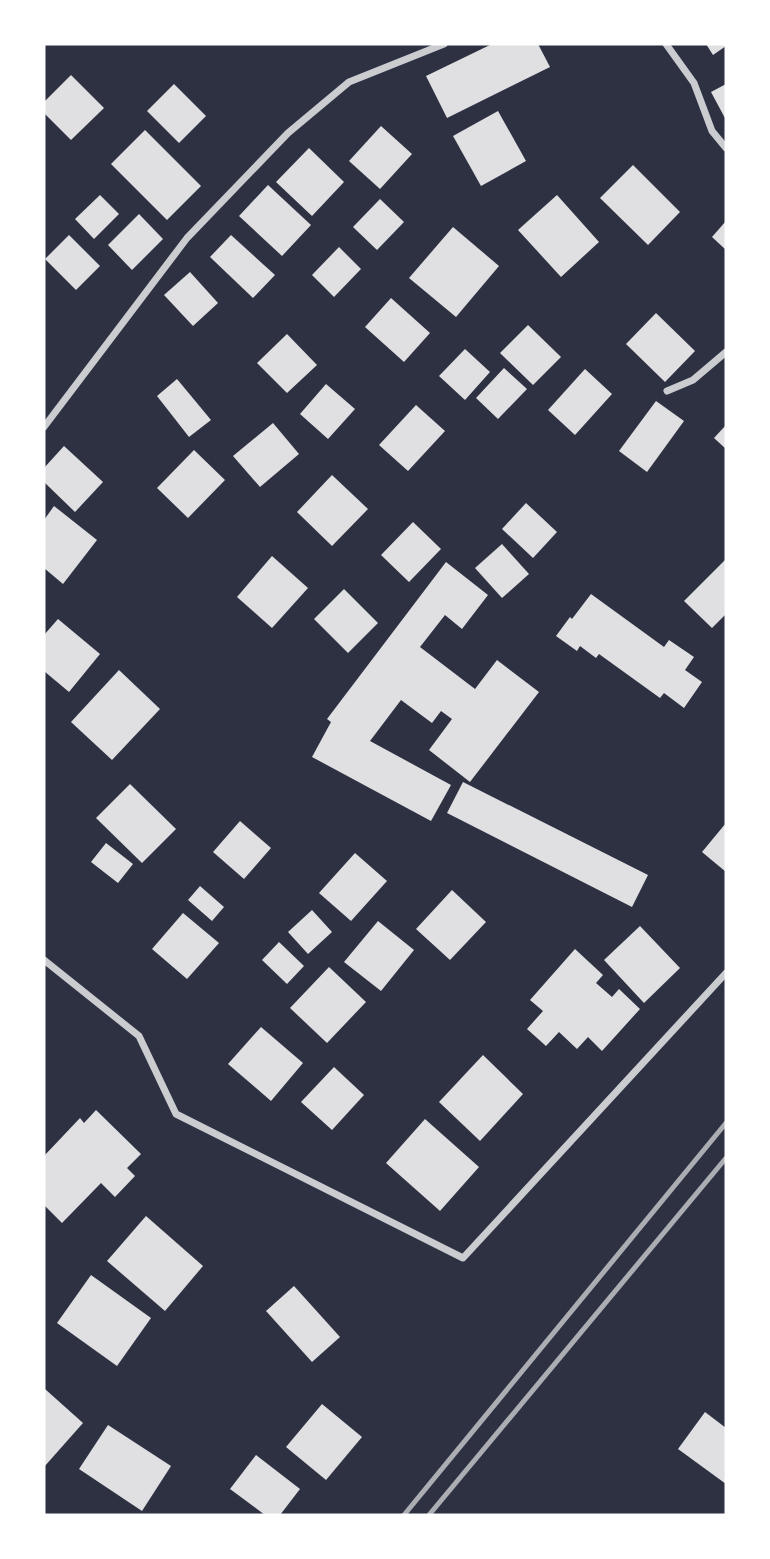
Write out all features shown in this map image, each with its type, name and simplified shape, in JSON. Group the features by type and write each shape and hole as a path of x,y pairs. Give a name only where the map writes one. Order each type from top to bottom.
{"street":[{"path":"44,427 187,238 288,133 349,82 444,44"},
{"path":"666,44 694,83 712,131 726,148"},
{"path":"667,391 693,380 726,352"},
{"path":"44,960 139,1036 176,1114 463,1258 726,973"}],"building":[{"path":"492,44 538,44 550,67 447,118 426,76"},
{"path":"706,44 726,44 726,46 713,55"},
{"path":"71,75 104,108 71,140 44,113 44,102"},
{"path":"174,84 206,116 179,143 147,111"},
{"path":"726,84 726,120 711,92"},
{"path":"498,111 526,161 481,186 453,136"},
{"path":"381,126 412,154 380,189 349,161"},
{"path":"145,130 201,186 167,220 111,164"},
{"path":"309,148 344,182 312,216 276,182"},
{"path":"633,165 680,212 648,245 600,198"},
{"path":"268,185 311,225 282,256 239,216"},
{"path":"100,195 119,214 94,239 75,219"},
{"path":"557,195 599,242 561,277 518,230"},
{"path":"380,199 404,222 377,250 353,227"},
{"path":"139,214 163,239 132,270 108,245"},
{"path":"726,221 726,250 712,237"},
{"path":"453,227 499,266 456,317 409,278"},
{"path":"69,235 100,266 76,290 45,259"},
{"path":"231,235 275,275 253,298 210,257"},
{"path":"339,247 361,269 334,297 312,275"},
{"path":"190,272 218,303 193,326 164,295"},
{"path":"391,298 430,333 404,362 365,327"},
{"path":"656,313 695,351 665,382 626,344"},
{"path":"528,325 561,357 533,385 500,353"},
{"path":"287,334 317,365 287,393 257,363"},
{"path":"465,349 490,372 465,400 439,376"},
{"path":"504,368 527,389 498,419 476,398"},
{"path":"585,369 612,394 575,435 548,410"},
{"path":"177,379 211,420 189,437 157,396"},
{"path":"326,384 355,409 328,439 300,414"},
{"path":"656,401 684,421 647,472 619,451"},
{"path":"416,405 445,431 408,471 379,445"},
{"path":"273,423 299,454 260,487 233,456"},
{"path":"726,425 726,449 714,438"},
{"path":"64,446 103,482 75,512 44,482 44,468"},
{"path":"194,450 225,480 188,518 157,488"},
{"path":"332,475 368,509 332,546 297,512"},
{"path":"526,503 557,532 533,558 502,529"},
{"path":"54,506 97,540 63,584 44,568 44,520"},
{"path":"413,522 441,549 409,582 381,555"},
{"path":"502,544 529,574 502,598 475,568"},
{"path":"272,556 308,588 272,628 237,597"},
{"path":"726,559 726,614 712,628 684,601"},
{"path":"446,562 488,595 462,629 445,615 420,647 475,689 497,660 539,692 470,782 429,750 452,719 441,711 432,723 401,700 370,741 451,785 431,821 312,757 331,722 327,719"},
{"path":"344,589 378,623 348,653 314,619"},
{"path":"591,594 664,647 669,640 694,657 685,670 702,682 684,708 664,693 660,698 599,654 596,658 580,646 577,651 556,636"},
{"path":"58,619 100,654 69,692 44,671 44,635"},
{"path":"119,670 160,709 112,760 71,722"},
{"path":"463,782 648,875 632,907 447,813"},
{"path":"130,784 176,829 142,863 96,818"},
{"path":"240,821 271,848 244,879 213,852"},
{"path":"726,823 726,872 702,852"},
{"path":"106,843 133,864 118,883 91,862"},
{"path":"355,853 387,881 351,921 319,893"},
{"path":"200,886 224,907 212,921 188,900"},
{"path":"452,890 486,922 450,960 416,929"},
{"path":"312,910 332,932 308,954 288,932"},
{"path":"183,913 219,943 187,979 152,949"},
{"path":"378,921 414,950 381,991 344,962"},
{"path":"640,926 680,968 644,1003 604,960"},
{"path":"279,942 304,966 287,984 262,960"},
{"path":"575,949 603,975 596,983 612,997 619,989 640,1009 602,1051 588,1037 577,1049 559,1032 546,1046 527,1029 543,1011 530,1000"},
{"path":"329,967 366,1002 327,1043 290,1008"},
{"path":"261,1027 303,1063 271,1101 228,1064"},
{"path":"483,1055 523,1094 480,1141 439,1102"},
{"path":"334,1067 364,1095 332,1130 301,1102"},
{"path":"96,1110 141,1154 127,1168 135,1176 115,1197 101,1183 62,1223 44,1205 44,1156 80,1118 84,1123"},
{"path":"425,1119 479,1167 440,1211 386,1163"},
{"path":"146,1216 203,1266 165,1311 107,1261"},
{"path":"91,1275 151,1318 117,1366 57,1323"},
{"path":"294,1286 340,1337 312,1362 266,1311"},
{"path":"44,1390 83,1423 44,1467"},
{"path":"322,1404 362,1437 326,1480 286,1447"},
{"path":"705,1412 726,1428 726,1484 678,1449"},
{"path":"108,1425 171,1466 142,1511 79,1469"},
{"path":"256,1455 300,1489 280,1515 265,1515 230,1489"}],"railway":[{"path":"404,1515 726,1123"},
{"path":"429,1515 726,1158"}]}
